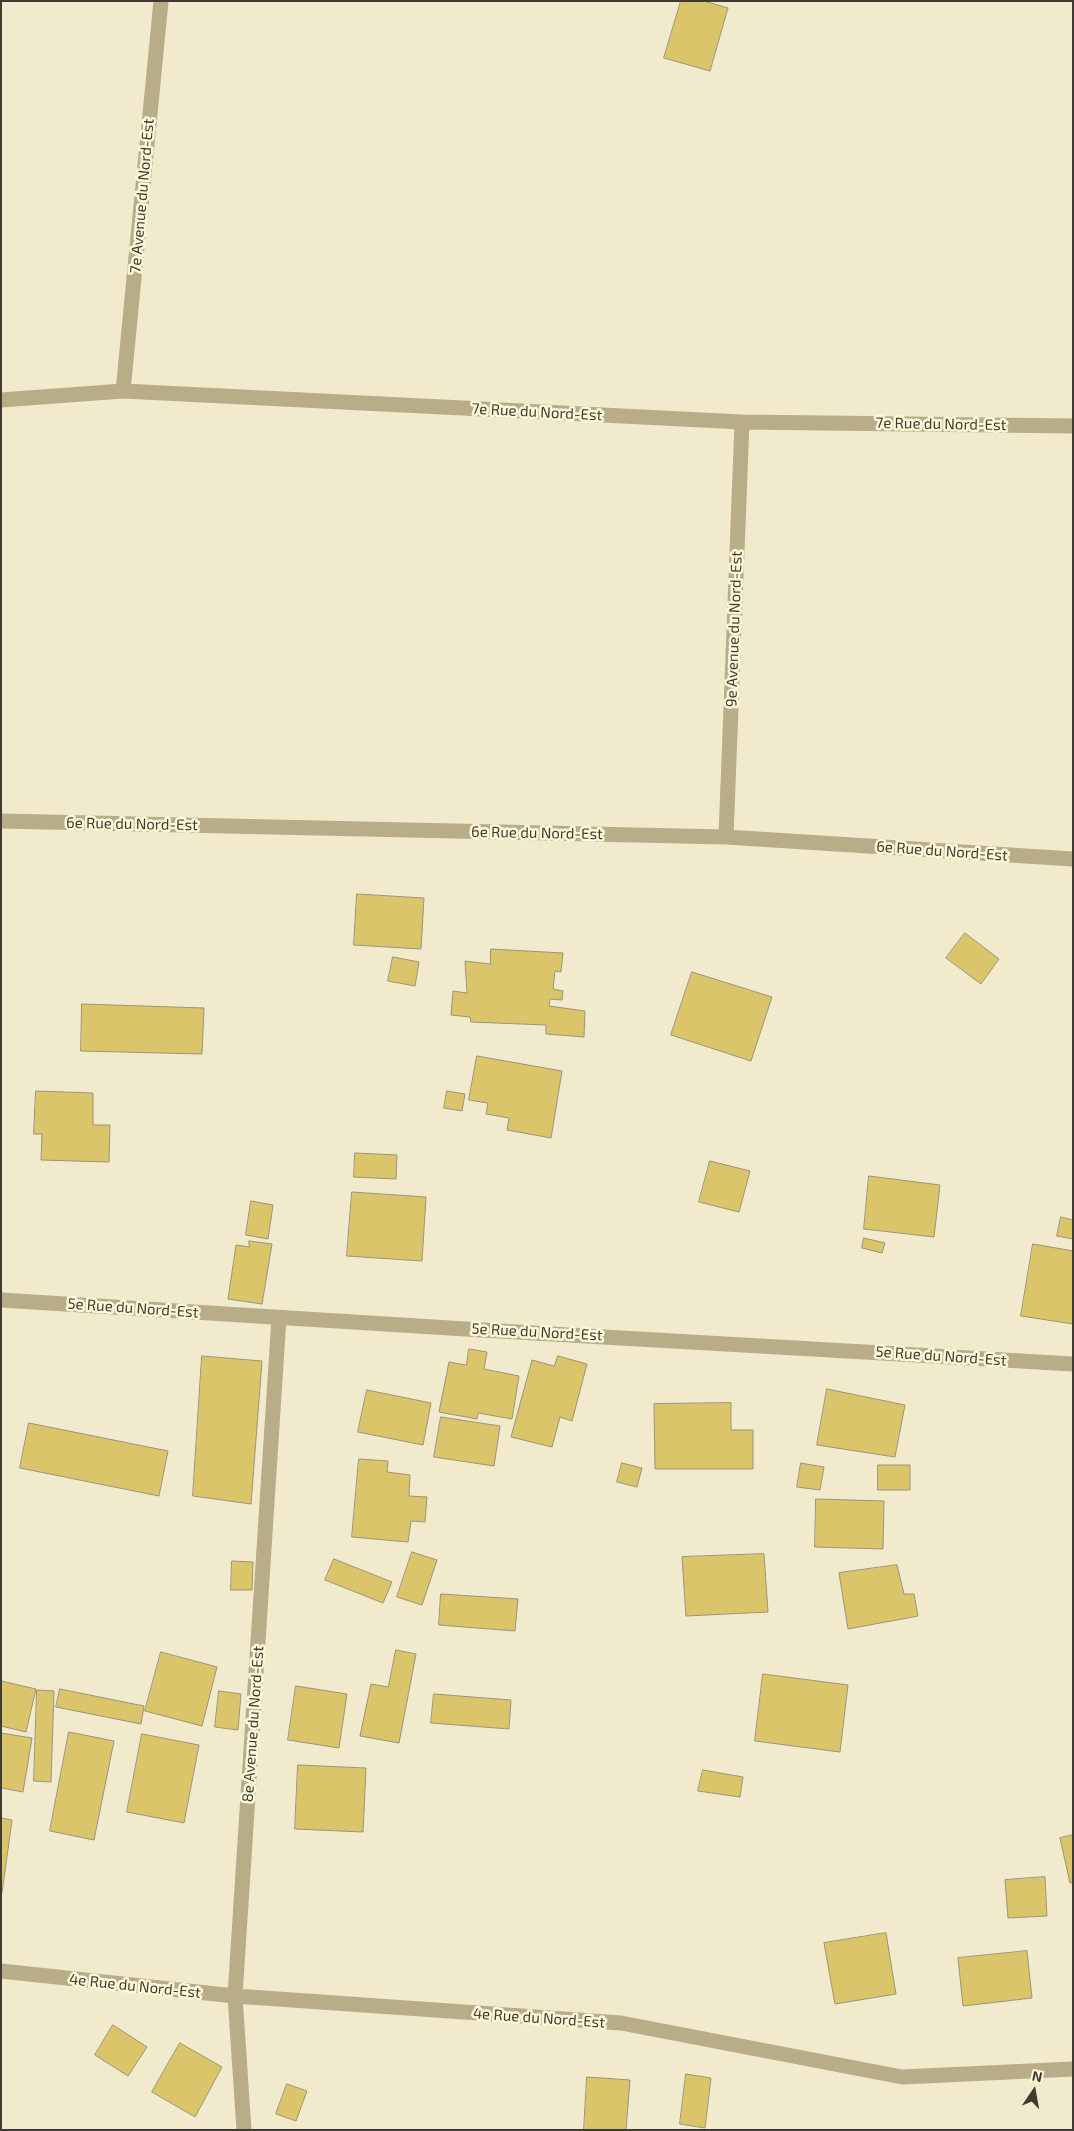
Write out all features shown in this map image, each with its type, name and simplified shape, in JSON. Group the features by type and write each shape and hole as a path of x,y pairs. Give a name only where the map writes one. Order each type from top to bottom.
{"street":[{"name":"7e Avenue du Nord-Est","path":"124,391 160,1"},
{"name":"7e Rue du Nord-Est","path":"1,400 124,391 742,422 1073,426"},
{"name":"9e Avenue du Nord-Est","path":"726,837 742,422"},
{"name":"6e Rue du Nord-Est","path":"1,822 726,837 1073,859"},
{"name":"5e Rue du Nord-Est","path":"1,1300 1073,1364"},
{"name":"8e Avenue du Nord-Est","path":"244,2130 235,1996 279,1318"},
{"name":"4e Rue du Nord-Est","path":"1,1971 235,1996 620,2023 902,2077 1073,2069"}],"building":[{"path":"681,1 704,1 728,8 710,71 664,58"},
{"path":"357,894 424,898 421,949 354,945"},
{"path":"965,933 999,959 981,984 946,958"},
{"path":"491,949 563,953 561,972 555,971 553,989 563,991 562,1000 550,999 549,1006 585,1011 584,1037 546,1034 546,1025 471,1022 470,1017 451,1015 453,991 467,993 465,961 490,964"},
{"path":"393,957 419,962 415,986 388,981"},
{"path":"692,972 772,997 751,1061 671,1035"},
{"path":"82,1004 204,1008 202,1054 81,1051"},
{"path":"477,1056 562,1071 551,1138 507,1130 509,1118 486,1114 488,1103 469,1100"},
{"path":"36,1091 93,1093 93,1125 110,1125 109,1162 41,1160 42,1134 34,1134"},
{"path":"447,1091 465,1094 462,1111 444,1108"},
{"path":"355,1153 397,1155 396,1179 354,1177"},
{"path":"710,1161 750,1171 739,1212 699,1202"},
{"path":"869,1176 940,1185 934,1237 864,1229"},
{"path":"352,1192 426,1197 422,1261 347,1256"},
{"path":"251,1201 273,1205 268,1239 246,1235"},
{"path":"1061,1217 1073,1220 1073,1239 1057,1236"},
{"path":"864,1238 885,1243 882,1253 862,1248"},
{"path":"249,1241 272,1244 262,1304 228,1299 236,1245 249,1247"},
{"path":"1033,1244 1073,1251 1073,1324 1021,1316"},
{"path":"469,1349 487,1352 484,1369 519,1376 512,1419 478,1413 477,1419 439,1412 449,1362 466,1365"},
{"path":"202,1356 262,1361 251,1504 193,1496"},
{"path":"558,1356 587,1364 572,1421 560,1417 552,1447 511,1437 532,1360 554,1366"},
{"path":"827,1389 905,1405 895,1457 817,1445"},
{"path":"367,1390 431,1403 423,1445 358,1432"},
{"path":"731,1403 731,1430 753,1430 753,1469 655,1469 654,1404"},
{"path":"441,1417 500,1426 494,1466 434,1457"},
{"path":"29,1423 168,1451 159,1496 20,1468"},
{"path":"359,1459 388,1461 387,1472 410,1475 409,1496 427,1497 425,1522 411,1521 408,1542 352,1537"},
{"path":"622,1463 642,1468 637,1487 617,1482"},
{"path":"801,1463 824,1467 820,1490 797,1487"},
{"path":"878,1465 910,1465 910,1490 878,1490"},
{"path":"816,1499 884,1501 883,1549 815,1547"},
{"path":"412,1552 437,1560 422,1605 397,1597"},
{"path":"764,1554 768,1612 686,1616 682,1557"},
{"path":"334,1559 392,1582 383,1603 325,1580"},
{"path":"232,1561 253,1562 252,1590 231,1590"},
{"path":"897,1565 904,1594 914,1594 918,1616 848,1629 839,1573"},
{"path":"441,1594 518,1599 515,1631 439,1625"},
{"path":"396,1650 416,1654 399,1743 360,1736 371,1684 388,1687"},
{"path":"161,1652 217,1667 202,1726 145,1711"},
{"path":"763,1674 848,1685 840,1752 755,1741"},
{"path":"1,1681 36,1689 26,1732 1,1726"},
{"path":"296,1686 347,1694 339,1748 288,1740"},
{"path":"60,1689 144,1706 141,1724 56,1707"},
{"path":"37,1690 54,1691 51,1782 34,1781"},
{"path":"219,1691 241,1694 238,1730 215,1727"},
{"path":"434,1694 511,1700 509,1729 431,1723"},
{"path":"69,1732 114,1741 94,1840 50,1831"},
{"path":"1,1733 32,1738 23,1792 1,1788"},
{"path":"142,1734 199,1745 184,1823 127,1812"},
{"path":"298,1765 366,1768 363,1832 295,1829"},
{"path":"703,1770 743,1777 740,1797 698,1791"},
{"path":"1,1818 12,1820 2,1893 1,1893"},
{"path":"1073,1835 1073,1883 1070,1883 1060,1838"},
{"path":"1045,1877 1047,1916 1008,1918 1005,1880"},
{"path":"886,1933 896,1994 835,2004 824,1943"},
{"path":"1027,1951 1032,1998 963,2006 958,1958"},
{"path":"113,2025 147,2047 128,2076 95,2055"},
{"path":"180,2043 222,2067 195,2117 152,2092"},
{"path":"686,2074 711,2078 705,2128 680,2124"},
{"path":"587,2077 630,2080 626,2130 584,2130"},
{"path":"287,2084 307,2091 296,2121 276,2114"}]}
